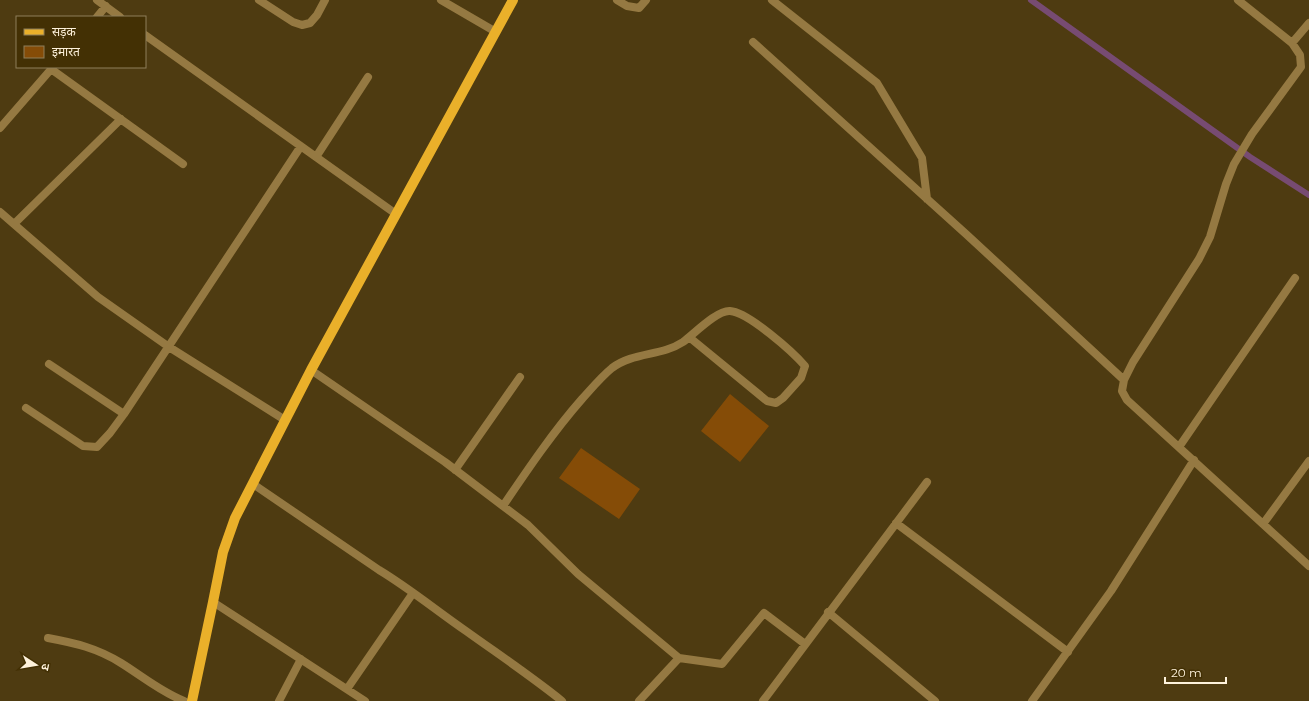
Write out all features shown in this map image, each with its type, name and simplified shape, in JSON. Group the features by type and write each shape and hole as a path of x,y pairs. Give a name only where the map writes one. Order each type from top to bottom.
{"main road":[{"path":"192,701 214,602 223,552 235,518 254,484 311,370 513,0"}],"street":[{"path":"97,0 119,16"},
{"path":"259,0 292,22 302,25 310,23 317,15 325,0"},
{"path":"441,0 496,32"},
{"path":"617,0 627,6 639,8 646,0"},
{"path":"772,0 877,83 922,158 927,199"},
{"path":"1238,0 1292,43 1300,56 1301,67 1252,134 1234,164 1226,184 1210,237 1199,259 1133,362 1124,380 1122,391 1127,400 1309,566"},
{"path":"97,16 106,6"},
{"path":"1292,43 1309,23"},
{"path":"146,36 396,214"},
{"path":"753,42 1124,380"},
{"path":"0,128 52,68 183,164"},
{"path":"316,157 368,77"},
{"path":"14,224 121,119"},
{"path":"26,408 83,446 97,447 124,414 301,146"},
{"path":"0,212 98,297 169,347 285,420"},
{"path":"1179,447 1295,278"},
{"path":"503,506 562,421 612,368 628,358 668,348 681,343 689,337 721,313 730,311 739,313 759,326 798,358 805,366 801,378 783,398 776,403 767,401 689,337"},
{"path":"49,364 124,414"},
{"path":"311,370 455,470 528,525 578,574 679,658 722,664 764,612 805,644"},
{"path":"455,470 520,377"},
{"path":"1032,701 1111,591 1194,460"},
{"path":"1263,524 1309,461"},
{"path":"763,701 828,612 927,482"},
{"path":"254,484 413,592 540,683 562,701"},
{"path":"896,523 1068,652"},
{"path":"347,689 413,592"},
{"path":"214,602 365,701"},
{"path":"828,612 935,701"},
{"path":"48,638 75,643 96,650 120,663 169,695 184,701"},
{"path":"639,701 679,658"},
{"path":"279,701 301,659"}],"building":[{"path":"730,394 769,426 740,462 701,431"},
{"path":"581,448 640,489 619,519 559,478"}],"waterway":[{"path":"1031,0 1250,157 1309,195"}]}
